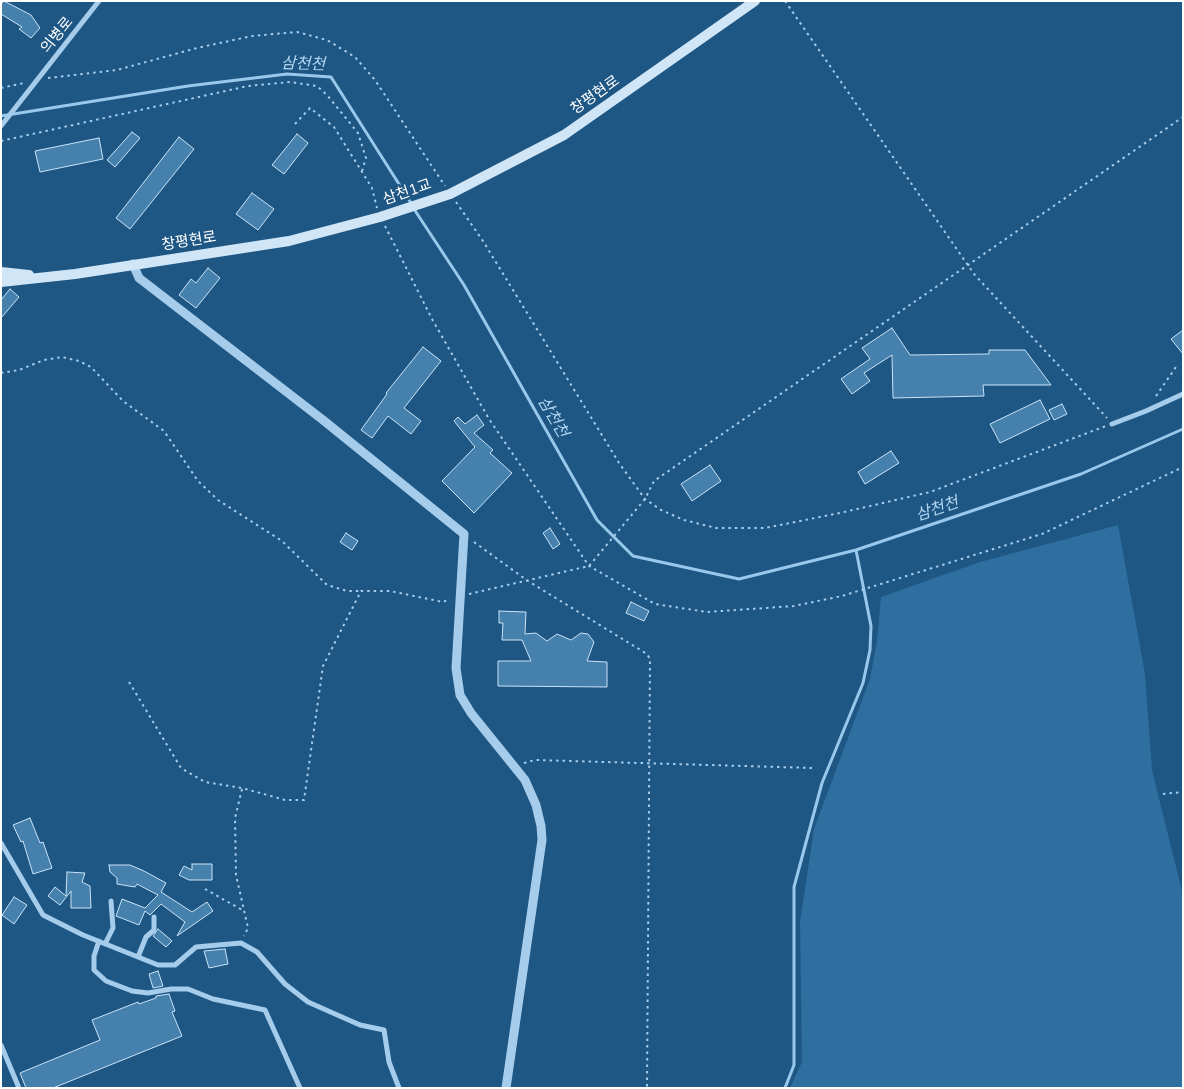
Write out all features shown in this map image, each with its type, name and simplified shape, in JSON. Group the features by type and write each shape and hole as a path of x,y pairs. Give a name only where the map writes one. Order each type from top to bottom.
{"main road":[{"name":"창평현로","path":"447,195 564,135 755,1"},
{"name":"삼천1교","path":"380,217 447,195"},
{"name":"창평현로","path":"1,282 289,241 380,217"},
{"path":"1,272 39,278"}],"street":[{"name":"의병로","path":"1,126 100,1"},
{"path":"133,264 140,278 323,420 464,534 456,668 460,695 471,714 526,780 536,805 542,840 506,1088"},
{"path":"1112,424 1183,394"},
{"path":"1,843 43,915 105,944 158,965 175,965 196,948 241,942 257,952 285,984 308,1002 360,1025 384,1030 389,1062 399,1088"},
{"path":"105,944 113,928 111,901"},
{"path":"138,957 146,937 154,930 154,917"},
{"path":"99,941 94,956 94,970 106,981 132,991 148,993 171,989 188,989 213,999 265,1010 300,1088"},
{"path":"1,1045 19,1088"}],"path":[{"path":"1,88 117,70 196,48 252,36 297,32 327,40 355,57 375,80 447,195 483,241 618,463 645,499 661,510 676,516 716,528 765,528 840,514 930,492 1000,468 1112,424 968,266 785,1"},
{"path":"1,140 248,86 290,82 317,86 328,95 358,133 366,158 362,172"},
{"path":"295,124 310,108 334,127 372,188 380,217 399,250 432,319 489,419 589,566 655,604 707,612 794,606 857,591 1042,534 1183,467"},
{"path":"1,373 19,370 44,360 62,357 79,360 91,367 124,402 164,431 198,482 218,500 282,541 327,585 347,591 390,591 443,602 460,595 589,566 645,499 654,481 1183,118"},
{"path":"1146,411 1178,364"},
{"path":"464,534 528,581 647,654 650,659 647,1088"},
{"path":"129,682 181,768 205,782 242,788 284,800 304,800 323,666 361,591"},
{"path":"515,766 536,760 812,768"},
{"path":"241,942 248,928 236,875 235,818 242,788"},
{"path":"1163,794 1183,792"},
{"path":"205,889 244,911"}],"shaded area":[{"path":"1118,525 1145,674 1152,770 1183,895 1183,1088 790,1088 802,1062 800,922 814,829 870,679 877,641 881,597 980,562"}],"building":[{"path":"4,1 31,15 40,28 31,38 19,29 22,27 1,14 1,4"},
{"path":"132,132 140,138 115,167 107,160"},
{"path":"297,134 308,143 284,174 272,165"},
{"path":"179,137 194,149 130,229 116,218"},
{"path":"99,138 103,159 40,172 35,151"},
{"path":"252,193 274,209 258,230 236,214"},
{"path":"208,268 220,278 196,308 179,295 191,279 196,283"},
{"path":"10,289 19,297 1,318 1,300"},
{"path":"892,328 910,355 989,354 989,350 1025,350 1051,385 983,385 984,396 893,398 892,355 864,373 870,381 852,394 841,379 870,359 862,348"},
{"path":"1183,330 1183,354 1171,339"},
{"path":"423,347 441,361 404,408 421,421 411,434 388,416 372,438 361,430 386,393"},
{"path":"1040,400 1050,419 1000,443 990,424"},
{"path":"1062,404 1067,414 1054,420 1049,410"},
{"path":"477,415 484,425 474,433 493,450 490,453 512,473 474,513 442,481 475,447 454,421 458,417 465,424"},
{"path":"891,451 899,463 865,484 858,472"},
{"path":"710,465 721,481 692,501 681,484"},
{"path":"550,528 560,544 553,549 543,533"},
{"path":"346,533 358,541 352,550 340,542"},
{"path":"631,602 649,611 644,621 626,613"},
{"path":"499,611 526,612 525,634 536,633 547,641 557,634 571,640 581,633 588,634 594,642 587,661 607,662 607,687 498,686 498,661 531,661 522,640 502,640 503,623 499,623"},
{"path":"30,818 40,843 43,842 52,868 33,874 23,841 21,842 13,825"},
{"path":"192,864 212,864 212,880 189,880 179,875 184,866 192,870"},
{"path":"109,865 130,865 166,883 161,892 192,912 207,902 213,911 177,936 185,922 161,904 150,915 145,911 139,925 116,916 122,899 145,908 158,895 137,884 135,887 117,884 117,878 110,872"},
{"path":"67,872 85,873 82,882 90,886 91,908 71,908 71,891 60,905 48,896 55,887 66,896"},
{"path":"14,897 27,905 14,924 2,915"},
{"path":"158,929 172,941 166,947 153,936"},
{"path":"225,949 228,964 209,968 204,951"},
{"path":"158,971 163,986 153,988 149,974"},
{"path":"169,994 175,1011 172,1012 182,1036 53,1088 26,1088 20,1073 100,1040 92,1020 138,1002 139,1004 156,998 156,996"}],"waterway":[{"name":"삼천천","path":"1,116 188,86 287,74 331,77 411,203"},
{"name":"삼천천","path":"414,209 464,285 597,520 633,556 739,579 856,550 1081,474 1183,429"},
{"path":"785,1088 794,1065 794,887 822,783 863,683 870,650 871,626 856,550"}]}
